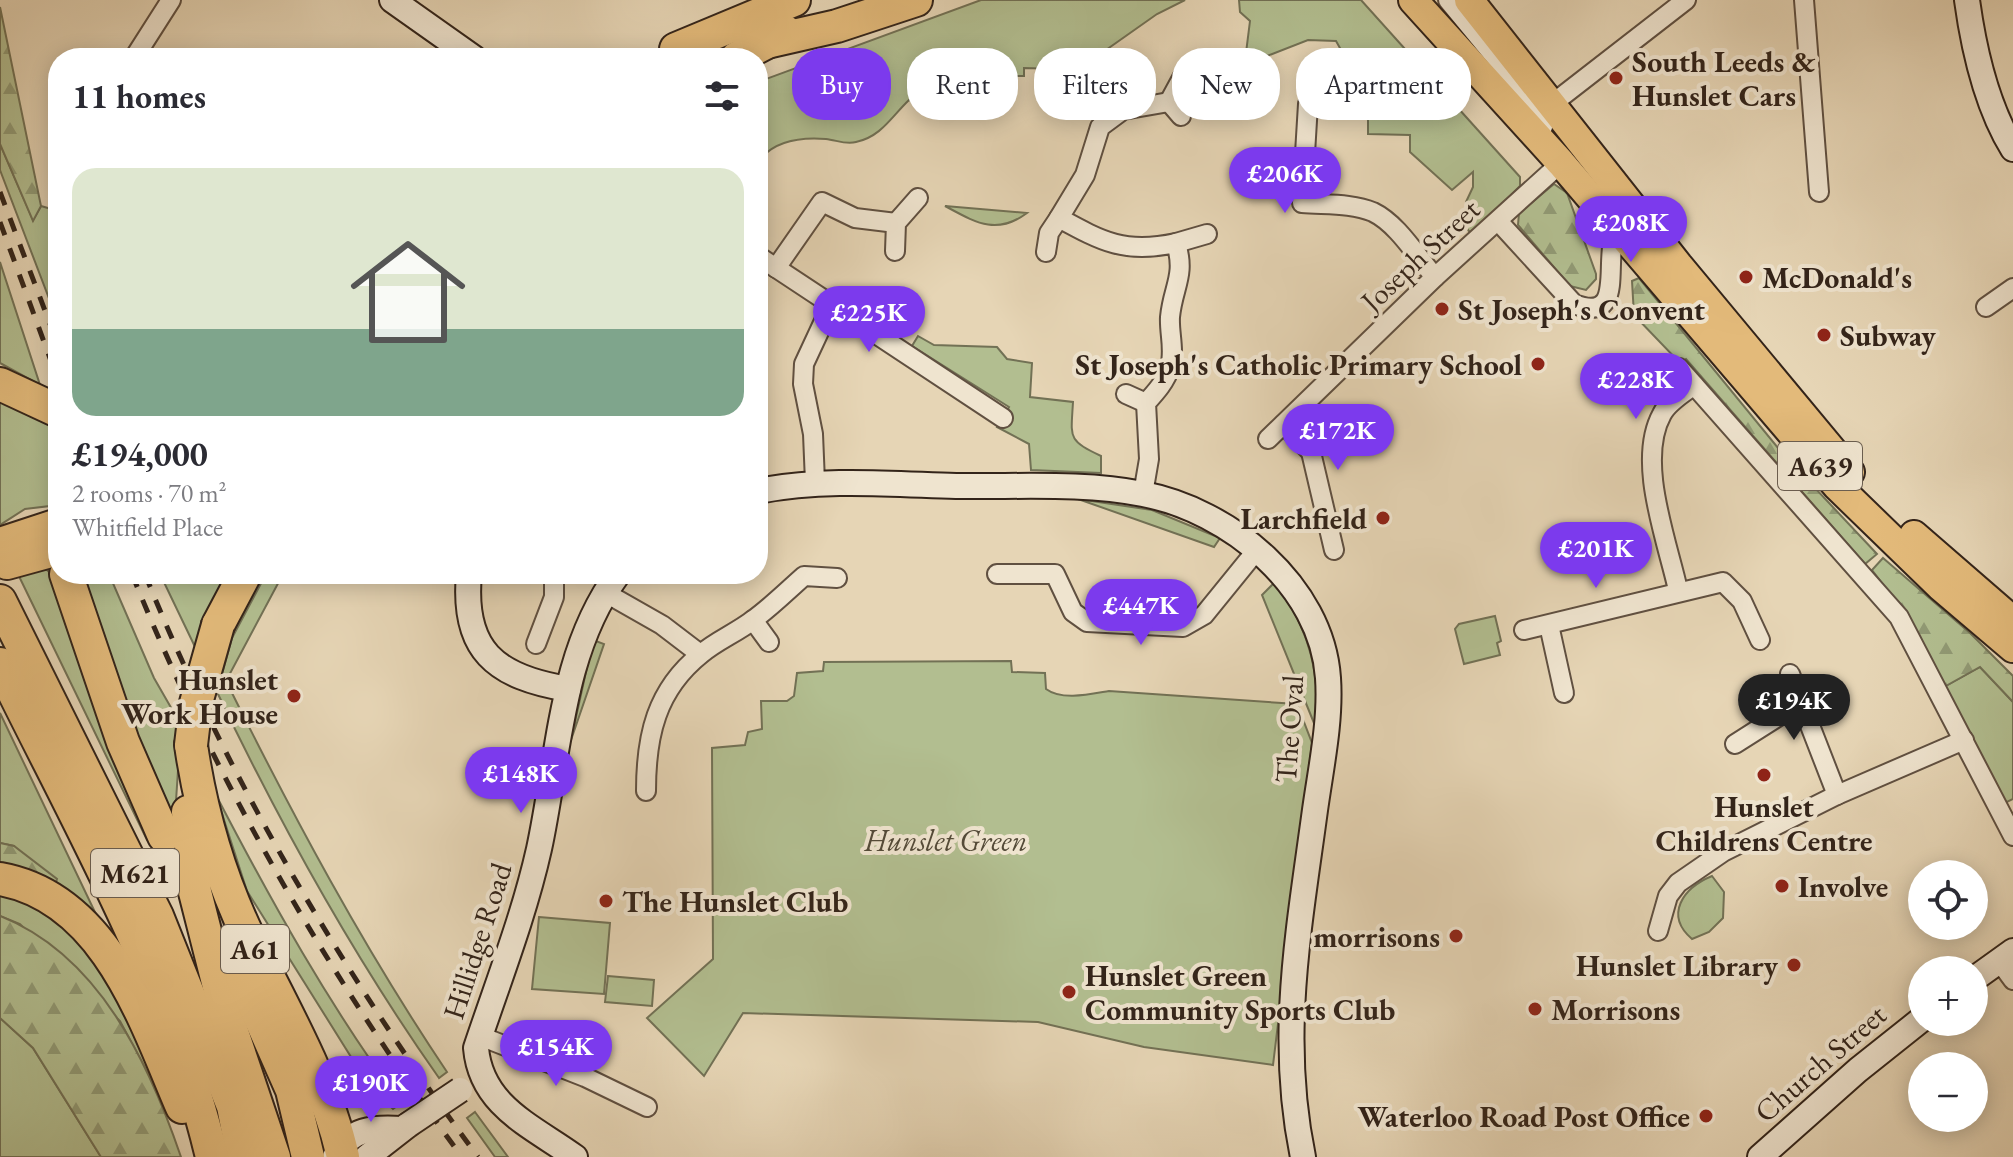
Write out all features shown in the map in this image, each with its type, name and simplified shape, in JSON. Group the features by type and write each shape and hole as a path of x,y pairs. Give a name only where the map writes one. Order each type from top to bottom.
{"highway":[{"path":"677,48 747,0"},
{"path":"682,48 794,0"},
{"path":"756,48 789,30 863,0"},
{"path":"767,42 837,26 916,0"},
{"path":"10,390 48,407"},
{"path":"4,553 48,530"},
{"path":"4,553 48,551"},
{"path":"69,584 123,742 164,836"},
{"name":"A61","path":"240,584 218,625 196,703 191,745 198,794 217,860 248,936 302,1047 331,1154"},
{"name":"M621","path":"0,601 163,930 233,1106 243,1157"},
{"name":"M621","path":"0,664 135,941 185,1057 212,1157"},
{"path":"191,745 187,787 195,892 226,1014 274,1157"},
{"path":"0,879 30,887 72,913 106,954 135,997 203,1157"},
{"name":"A61","path":"242,977 292,1090 331,1154"}],"main road":[{"name":"A639","path":"1413,0 1561,163 1627,220 1739,341 1869,493 2013,621"},
{"name":"A639","path":"1469,0 1544,110 1627,220 1837,486 1940,586 2013,648"}],"street":[{"path":"141,48 171,0"},
{"path":"392,0 460,48"},
{"path":"1448,0 1544,110 1561,163"},
{"path":"1544,110 1686,0"},
{"path":"1804,0 1819,192"},
{"path":"1967,0 1981,70 1999,127 2013,149"},
{"path":"1046,252 1049,233 1085,175 1100,127 1123,110 1172,109"},
{"path":"1306,120 1293,202 1356,207 1373,212 1386,222 1435,277"},
{"name":"Joseph Street","path":"1268,439 1435,277 1561,163"},
{"path":"776,268 815,197 855,218 896,223"},
{"path":"895,251 896,223 918,198"},
{"path":"1059,218 1122,248 1153,248 1207,234"},
{"path":"1498,221 1574,304 1585,308 1601,305 1611,290 1610,255 1627,220"},
{"path":"1143,494 1149,459 1146,403 1161,386 1173,357 1170,318 1182,269 1176,243"},
{"path":"768,263 1003,418"},
{"path":"1986,307 2013,288"},
{"path":"815,482 813,434 803,384 804,364 831,306"},
{"path":"1679,368 1899,617 2013,836"},
{"path":"1678,590 1652,473 1651,446 1663,410 1694,385"},
{"path":"1126,394 1146,403"},
{"path":"961,413 971,397"},
{"path":"1284,424 1311,452 1334,550"},
{"name":"The Oval","path":"768,489 815,482 1050,488 1143,494 1198,514 1256,551 1298,594 1317,635 1328,675 1323,753 1289,1032 1292,1092 1303,1157"},
{"path":"997,574 1055,574 1073,612 1087,622 1183,627 1204,615 1256,551"},
{"path":"646,791 647,747 657,707 700,654 753,620 804,576 837,578"},
{"path":"1524,630 1678,590 1723,582 1742,601 1760,640"},
{"path":"468,584 466,614 471,631 489,657 519,675 568,689"},
{"path":"536,644 554,597 554,584"},
{"name":"Hillidge Road","path":"478,1072 476,1048 539,851 568,689 579,648 611,584"},
{"path":"612,584 700,654"},
{"path":"753,620 769,642"},
{"path":"1549,625 1564,693"},
{"path":"1790,674 1837,795"},
{"path":"1735,744 1801,702"},
{"path":"1658,931 1668,896 1678,883 1723,852 1837,795 1964,740"},
{"path":"1988,973 2008,964"},
{"name":"Church Street","path":"1760,1157 1908,1030"},
{"path":"480,1036 585,1077 647,1107"},
{"path":"331,1154 366,1129 405,1127 460,1090 478,1072 497,1102 575,1157"}],"green space":[{"path":"981,0 1185,0 1157,14 1109,48 1034,48 1034,68 1024,68 1024,76 1018,76 1018,48 907,48 907,102 891,119 891,48 850,48"},
{"path":"1239,0 1361,0 1404,48 1340,48 1336,41 1308,40 1280,51 1280,48 1247,48 1250,21 1240,12"},
{"path":"0,7 41,206 33,221 0,144"},
{"path":"792,69 792,120 890,120 872,136 856,142 797,140 768,152 768,78"},
{"path":"1368,120 1469,120 1520,177 1520,186 1472,234 1463,225 1472,210 1466,202 1473,187 1473,172 1452,190 1410,152 1410,135 1368,134"},
{"path":"0,144 33,220 41,206 48,208 48,296 0,170"},
{"path":"1554,184 1567,193 1596,274 1596,279 1586,290 1570,286 1518,225 1519,213"},
{"path":"945,206 1027,213 1016,220 995,225 976,221"},
{"path":"0,262 40,385 0,363"},
{"path":"1639,278 1783,454 1877,554 1865,564 1686,359 1680,363 1634,315 1632,281"},
{"path":"918,336 934,345 997,347 1007,359 1032,363 1030,397 1073,402 1072,431 1082,446 1101,456 1101,473 1031,470 1029,444 997,427 1009,407 912,346"},
{"path":"0,397 48,420 48,506 25,509 0,525"},
{"path":"1078,499 1152,510 1220,538 1214,547"},
{"path":"1883,558 1970,633 2013,676 2013,702 1980,667 1944,687 1898,604 1872,570"},
{"path":"36,566 46,569 48,584 57,584 154,837 147,840 15,568"},
{"path":"1274,583 1296,615 1310,651 1316,688 1316,728 1262,595"},
{"path":"83,584 113,584 154,678 181,725 175,816 170,819 142,753"},
{"path":"165,584 226,584 197,651"},
{"path":"261,584 278,584 226,681 330,880 386,977 447,1072 439,1078 377,985 320,890 217,692 232,638"},
{"path":"1495,616 1501,641 1497,643 1500,655 1464,664 1455,629 1459,624"},
{"path":"593,640 604,644 571,740"},
{"name":"Hunslet Green","path":"1011,661 1012,672 1045,673 1046,689 1060,695 1109,691 1297,704 1312,743 1273,1065 1144,1047 1038,1022 743,1013 704,1076 647,1018 713,959 712,748 745,745 748,732 762,729 761,701 787,701 794,696 797,673 823,671 824,662"},
{"path":"1980,667 2013,702 2013,799 2001,805 1944,687"},
{"path":"0,713 113,950 14,846 0,843"},
{"path":"216,795 302,953 401,1103 393,1109 368,1084 247,891"},
{"path":"0,843 14,846 57,879 55,886 0,868"},
{"path":"1712,876 1724,892 1723,918 1709,932 1692,939 1679,921 1678,912 1686,895"},
{"path":"0,893 33,905 61,923 84,945 104,971 120,1000 159,1094 120,1021 20,924 0,916"},
{"path":"0,916 35,934 66,957 116,1016 153,1085 181,1157 101,1157 33,1048 0,1018"},
{"path":"539,917 610,923 604,994 532,989"},
{"path":"608,976 654,980 652,1006 605,1002"},
{"path":"0,1018 33,1048 101,1157 0,1157"},
{"path":"475,1112 508,1157 495,1157 467,1118"}],"tunnel":[{"path":"164,836 242,977"}],"railway":[{"path":"0,192 48,319"},
{"path":"0,222 48,353"},
{"path":"136,584 200,727 279,876 366,1020 462,1157"},
{"path":"149,584 213,727 293,876 382,1020 478,1157"}],"place":[{"name":"South Leeds & Hunslet Cars","path":"1616,78"},
{"name":"McDonald's","path":"1746,277"},
{"name":"St Joseph's Convent","path":"1442,309"},
{"name":"Subway","path":"1824,335"},
{"name":"St Joseph's Catholic Primary School","path":"1538,364"},
{"name":"Larchfield","path":"1383,518"},
{"name":"Hunslet Work House","path":"294,696"},
{"name":"Hunslet Childrens Centre","path":"1764,775"},
{"name":"Involve","path":"1782,886"},
{"name":"The Hunslet Club","path":"606,901"},
{"name":"morrisons","path":"1456,936"},
{"name":"Hunslet Library","path":"1794,965"},
{"name":"Hunslet Green Community Sports Club","path":"1069,992"},
{"name":"Morrisons","path":"1535,1009"},
{"name":"Waterloo Road Post Office","path":"1706,1116"}]}
